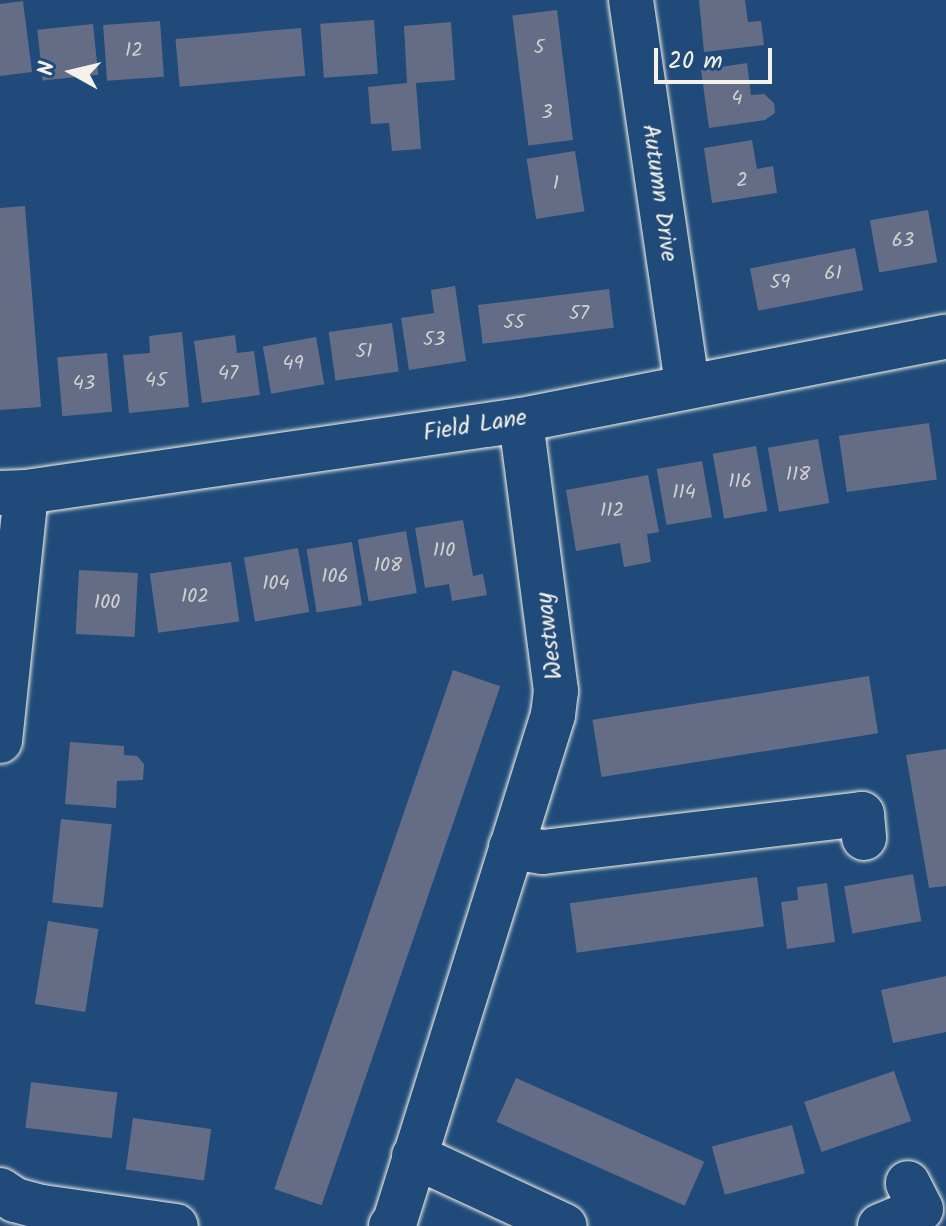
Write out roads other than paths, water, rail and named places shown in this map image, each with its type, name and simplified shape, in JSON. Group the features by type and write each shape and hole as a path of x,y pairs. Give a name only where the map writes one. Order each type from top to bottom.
{"street":[{"name":"Autumn Drive","path":"631,0 687,385"},
{"name":"Field Lane","path":"13,492 521,420 687,385 946,337"},
{"name":"Westway","path":"391,1226 553,715 556,691 521,420"},
{"path":"0,741 13,492"},
{"path":"511,847 543,852 862,814 864,838"},
{"path":"414,1156 565,1226"},
{"path":"880,1226 921,1209 908,1183"},
{"path":"0,1190 15,1200 42,1207 176,1226"}]}
